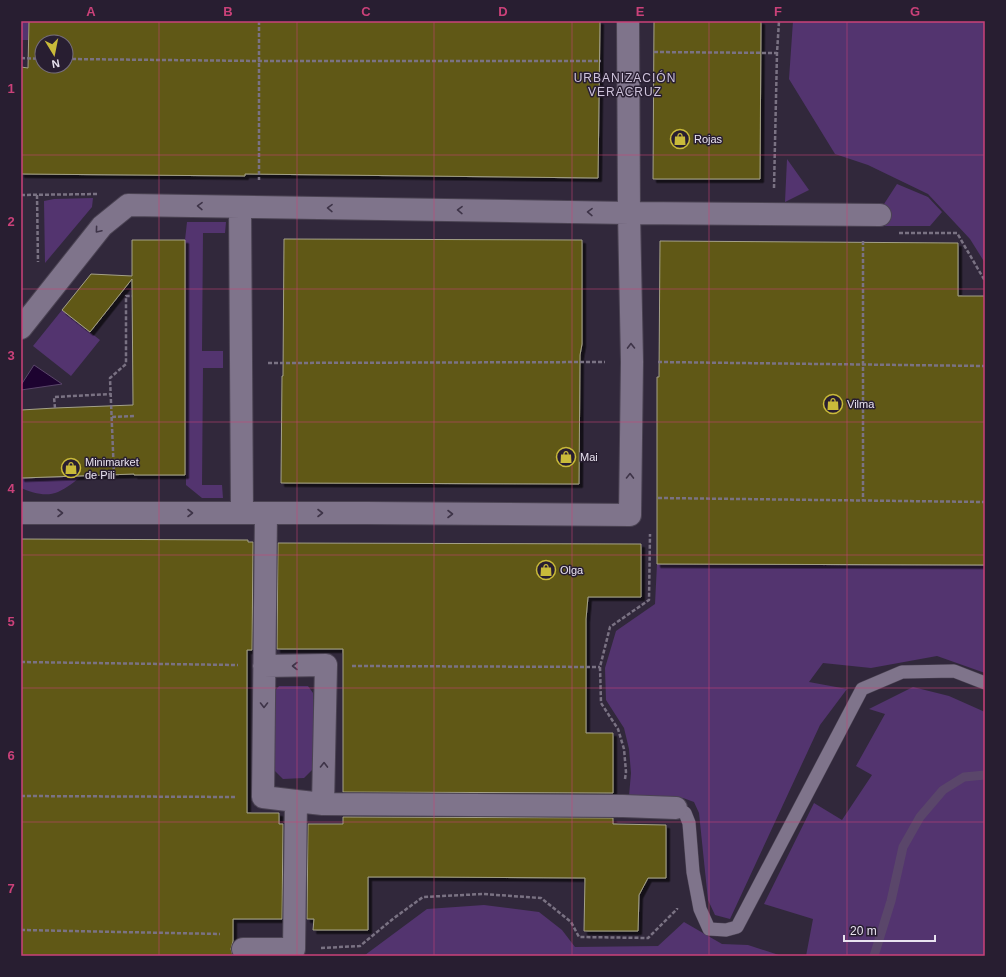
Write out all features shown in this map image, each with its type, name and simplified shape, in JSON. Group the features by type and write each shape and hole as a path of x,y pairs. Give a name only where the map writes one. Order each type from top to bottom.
{"street":[{"path":"22,513 630,515 632,362 629,213 628,21"},
{"path":"21,328 102,226 128,205 629,213 871,214"},
{"path":"242,513 241,363 250,207"},
{"path":"266,513 263,797 323,804 622,806 676,808"},
{"path":"264,666 326,666 323,804"},
{"path":"243,949 294,949 296,802"}],"lane":[{"path":"676,808 685,813 689,823 693,872 700,909 710,929 726,930 737,927 862,689 902,672 954,671 985,683"}],"path":[{"path":"250,207 259,61 259,21"},
{"path":"773,214 779,21"},
{"path":"74,59 259,61 777,53"},
{"path":"21,58 34,59"},
{"path":"37,194 39,306"},
{"path":"21,195 99,194 128,205"},
{"path":"863,501 863,365 871,214"},
{"path":"894,233 957,233 985,281"},
{"path":"114,475 110,378 126,364 126,296 132,296"},
{"path":"241,363 632,362 985,366"},
{"path":"55,408 54,397 111,394"},
{"path":"112,417 134,416"},
{"path":"630,498 985,502"},
{"path":"622,806 626,772 624,749 618,729 601,703 600,667 610,627 649,600 650,529"},
{"path":"21,662 264,666"},
{"path":"326,666 600,667"},
{"path":"21,796 263,797"},
{"path":"294,949 360,946 422,897 483,894 541,898 571,922 579,937 648,938 677,909 677,901"},
{"path":"21,930 243,934 243,949"}],"shaded area":[{"path":"21,21 29,21 28,40 21,40"},
{"path":"793,21 985,21 985,263 970,239 928,194 868,165 835,154 789,79"},
{"path":"787,159 809,190 785,202"},
{"path":"897,184 928,197 942,212 930,226 884,226 890,219 890,211 884,204"},
{"path":"93,198 92,207 45,263 44,201 54,199"},
{"path":"187,222 226,222 225,233 203,233 202,351 223,351 223,368 203,368 202,485 222,485 223,498 202,498 186,485 185,240"},
{"path":"62,310 100,340 71,376 33,346"},
{"path":"34,365 62,384 21,390 21,385"},
{"path":"82,476 65,489 49,494 40,494 21,488 21,478"},
{"path":"657,564 985,565 985,673 937,656 871,668 823,663 809,682 847,689 820,725 730,919 715,915 708,900 699,813 694,802 683,798 629,796 631,773 629,749 624,728 606,700 605,668 616,631 655,604"},
{"path":"279,686 308,686 313,693 314,768 304,778 283,779 274,770 273,693"},
{"path":"913,687 949,696 985,712 985,956 806,956 813,919 764,904 814,803 842,820 872,775 856,766 885,714 869,709"},
{"path":"484,905 539,912 562,930 575,947 658,946 684,922 722,944 748,945 782,956 360,956 365,955 427,909"}],"building":[{"path":"29,21 600,21 598,178 245,174 245,176 21,174 21,67 28,68"},
{"path":"654,21 761,21 760,179 653,179"},
{"path":"284,239 582,240 582,344 580,355 579,484 281,483"},
{"path":"132,240 185,240 185,475 134,474 21,478 21,410 133,405 132,279 90,332 62,310 91,274 132,276"},
{"path":"660,241 958,243 958,296 985,296 985,565 657,564 657,377 659,377"},
{"path":"21,539 248,540 248,542 253,542 252,650 247,650 247,813 279,813 279,824 283,824 282,919 233,919 233,941 231,949 233,956 21,956"},
{"path":"278,543 641,544 641,597 588,597 586,619 586,733 613,733 613,793 343,792 343,649 277,649"},
{"path":"343,817 613,818 613,824 666,825 666,878 648,878 639,895 638,931 584,931 585,878 422,877 368,877 368,930 313,930 314,919 307,919 308,824 343,824"}],"waterway":[{"path":"874,956 891,901 903,847 920,817 943,790 964,777 985,775"}],"place":[{"name":"Rojas","path":"680,139"},
{"name":"Vilma","path":"833,404"},
{"name":"Mai","path":"566,457"},
{"name":"Minimarket de Pili","path":"71,468"},
{"name":"Olga","path":"546,570"}],"district":[{"name":"URBANIZACIÓN VERACRUZ","path":"625,85"}]}
